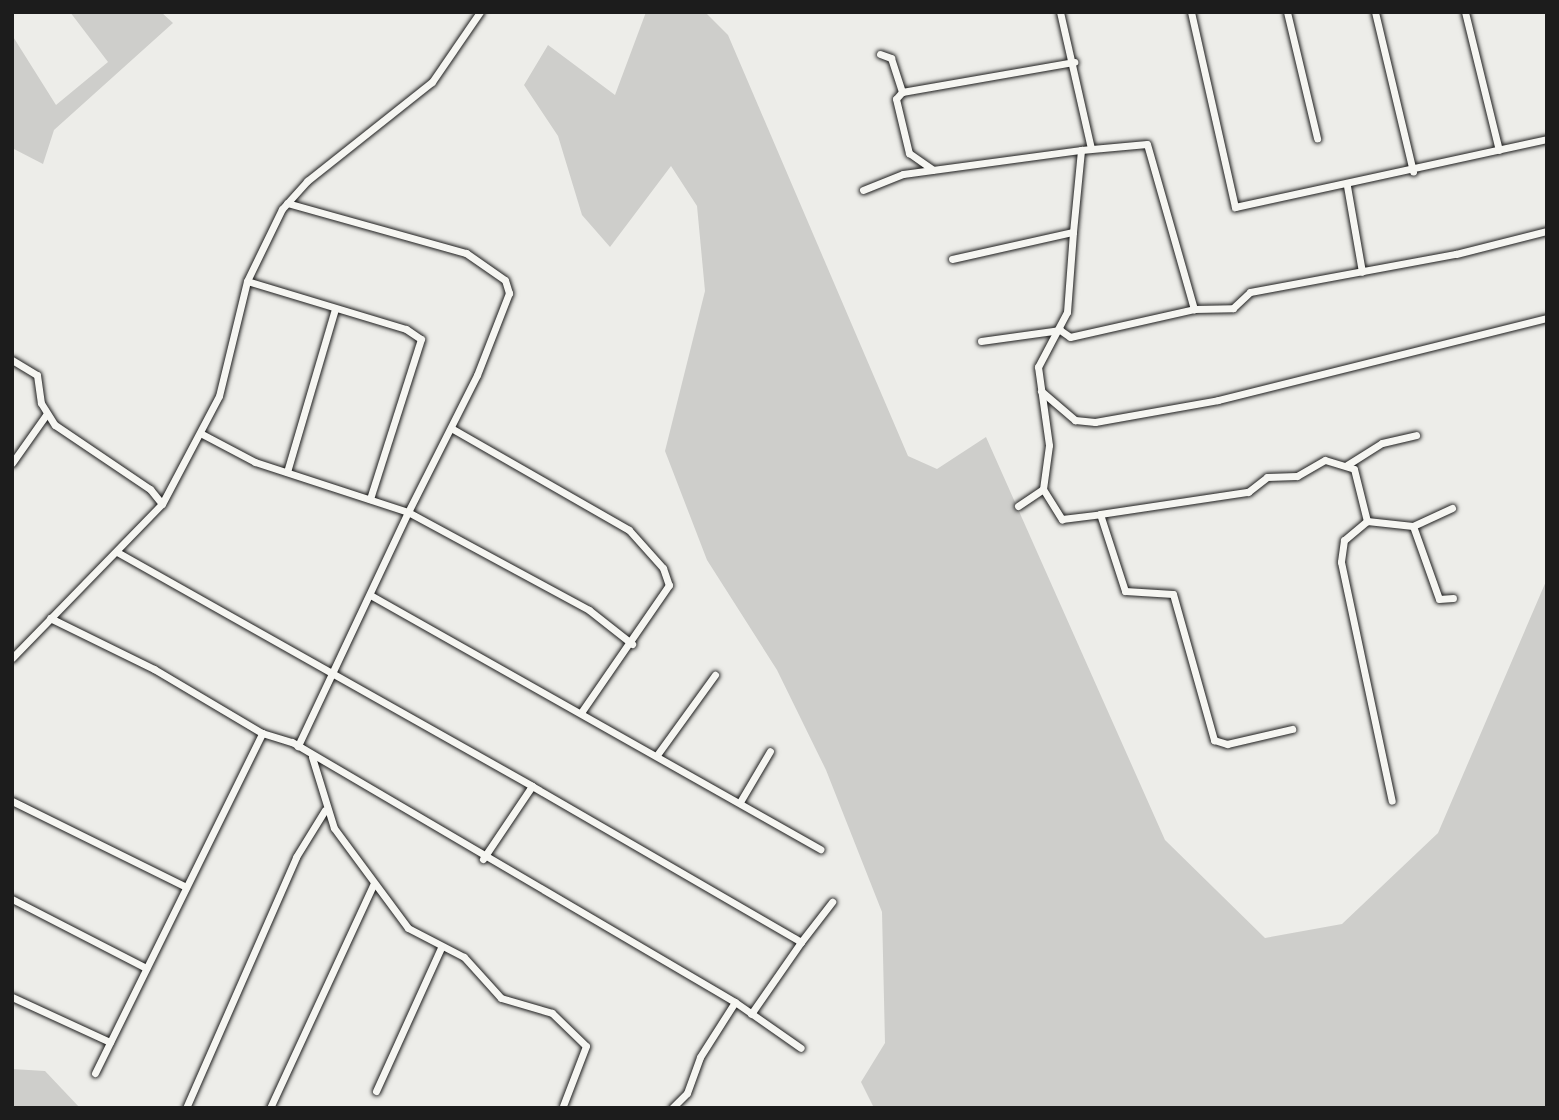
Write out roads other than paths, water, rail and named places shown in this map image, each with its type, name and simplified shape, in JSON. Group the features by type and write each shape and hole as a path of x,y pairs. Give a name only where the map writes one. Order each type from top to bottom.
{"street":[{"path":"12,658 162,504 202,434 226,373 247,281 287,203 432,82 481,12"},
{"path":"1060,12 1074,62 1091,148"},
{"path":"1191,12 1235,207 1413,172 1547,139"},
{"path":"1287,12 1317,138"},
{"path":"1375,12 1413,172"},
{"path":"1465,12 1499,150"},
{"path":"880,54 891,58 902,92 897,109 909,153 934,171"},
{"path":"902,92 1074,62"},
{"path":"863,190 934,171 1091,148 1149,146 1194,309"},
{"path":"1081,150 1067,312 1060,330 1041,358 1041,391 1049,445 1043,488 1062,519 1248,492 1267,477 1297,476 1325,460 1347,465 1359,477 1367,521"},
{"path":"1347,186 1362,272"},
{"path":"287,203 466,253 505,280 509,293 451,428 408,512 336,676 298,746"},
{"path":"981,341 1060,330 1070,337 1194,309 1233,308 1250,292 1362,272 1547,231"},
{"path":"952,259 1073,232"},
{"path":"247,281 406,329 422,344 370,499"},
{"path":"286,472 335,309"},
{"path":"1041,391 1074,419 1096,422 1218,400 1547,318"},
{"path":"12,360 37,375 46,415 150,489 162,504"},
{"path":"12,463 46,415"},
{"path":"451,428 629,530 663,568 669,585 632,644 582,711"},
{"path":"202,434 286,472 408,512 589,610 632,644"},
{"path":"1347,465 1382,443 1416,435"},
{"path":"1018,506 1043,488"},
{"path":"1392,801 1341,562 1344,540 1367,521 1413,526 1452,508"},
{"path":"1100,514 1117,584 1129,594 1162,589 1175,599 1214,740 1227,744 1292,729"},
{"path":"1413,526 1439,599 1453,598"},
{"path":"117,552 532,786 801,942"},
{"path":"372,596 582,711 820,849"},
{"path":"50,618 262,733 298,746 483,859 735,1002 801,1048"},
{"path":"657,755 715,675"},
{"path":"95,1073 262,733"},
{"path":"740,802 770,751"},
{"path":"312,757 326,810 373,885 408,928 441,948 464,957 501,998 552,1013 586,1046 563,1106"},
{"path":"483,859 532,786"},
{"path":"12,801 186,887"},
{"path":"186,1108 292,866 326,810"},
{"path":"270,1108 373,885"},
{"path":"12,899 146,968"},
{"path":"751,1014 832,902"},
{"path":"376,1091 441,948"},
{"path":"12,998 110,1042"},
{"path":"672,1108 687,1093 700,1057 735,1002"}]}
